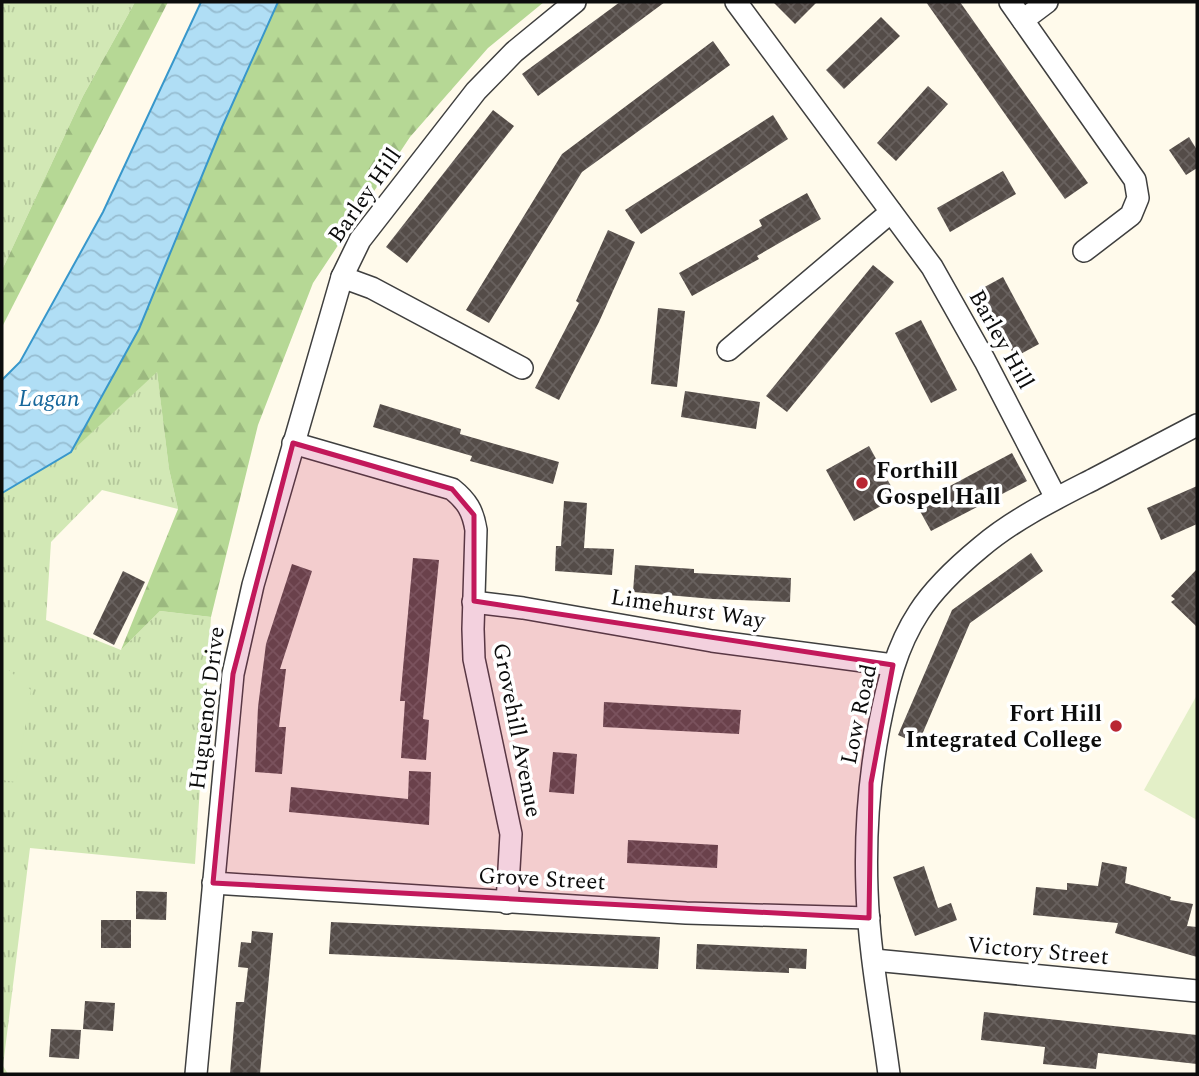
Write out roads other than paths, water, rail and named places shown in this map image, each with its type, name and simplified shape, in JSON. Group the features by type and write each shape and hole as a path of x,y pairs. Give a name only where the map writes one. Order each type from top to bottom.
{"street":[{"name":"Barley Hill","path":"522,368 372,288 342,277 360,240 475,91 514,52 575,2"},
{"name":"Barley Hill","path":"736,2 932,267 985,361 1056,498"},
{"path":"1010,2 1135,180 1138,198 1131,215 1084,251"},
{"path":"1023,20 1047,2"},
{"path":"728,350 891,212"},
{"name":"Huguenot Drive","path":"196,1074 235,663 253,585 342,277"},
{"name":"Low Road","path":"889,1074 867,889 871,783 893,665 919,612 939,585 982,546 1015,522 1056,498 1197,425"},
{"name":"Grovehill Avenue","path":"293,443 452,489 466,500 474,515 474,659 511,834 507,903"},
{"name":"Limehurst Way","path":"474,602 712,641 893,665"},
{"name":"Grove Street","path":"213,883 686,913 869,918"},
{"name":"Victory Street","path":"874,960 1197,991"}],"water":[{"name":"Lagan","path":"201,2 278,2 222,127 139,329 71,452 2,493 2,380 20,362 103,212"}],"place":[{"name":"Forthill Gospel Hall","path":"862,483"},
{"name":"Fort Hill Integrated College","path":"1116,726"}]}
